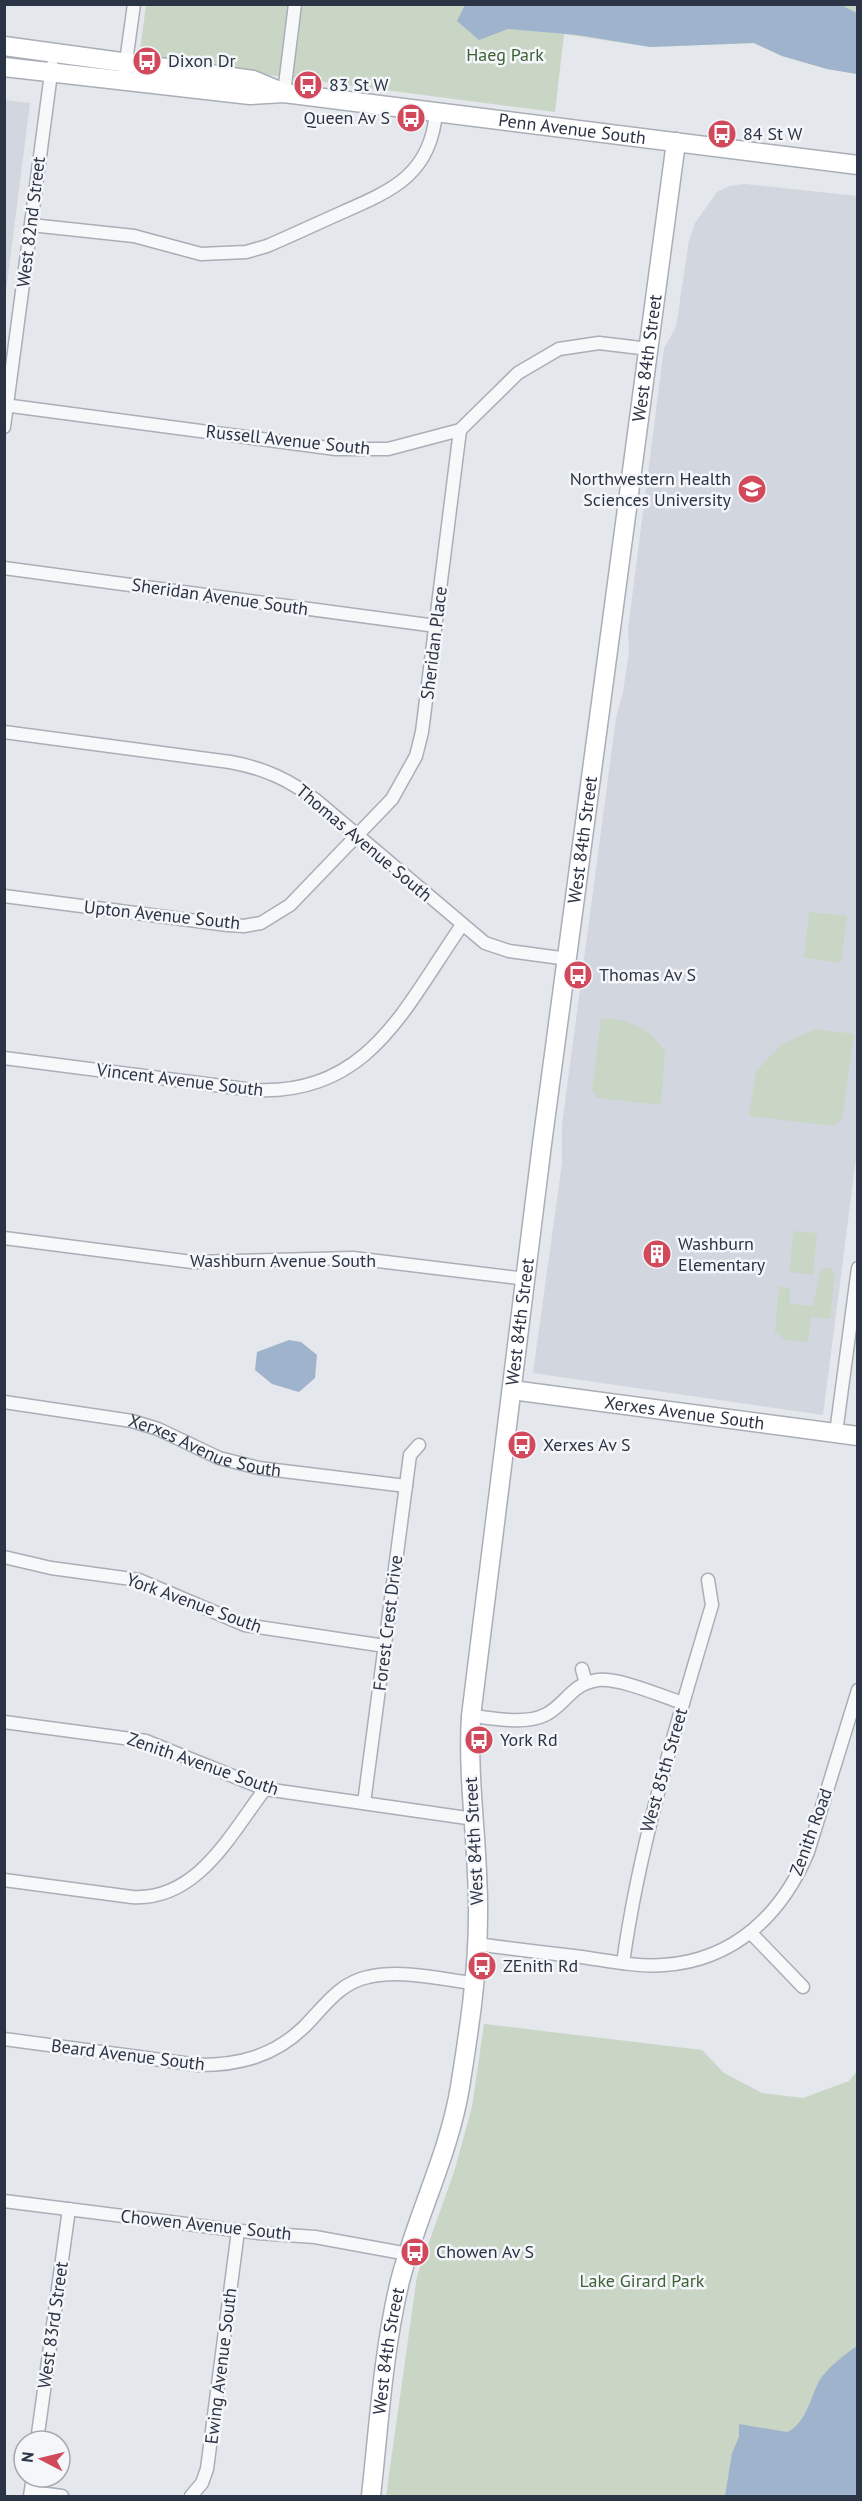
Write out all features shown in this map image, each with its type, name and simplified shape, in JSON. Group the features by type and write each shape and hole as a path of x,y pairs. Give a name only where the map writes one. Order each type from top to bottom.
{"street":[{"path":"123,81 134,4"},
{"path":"284,93 295,4"},
{"name":"Penn Avenue South","path":"4,46 253,80 284,93"},
{"name":"West 82nd Street","path":"4,428 54,53"},
{"name":"Penn Avenue South","path":"4,67 250,94 284,93 858,165"},
{"path":"31,225 134,236 201,254 257,249 399,185 423,158 435,126 436,112"},
{"name":"West 84th Street","path":"370,2496 391,2329 408,2254 452,2124 460,2089 477,1944 477,1869 469,1751 471,1716 526,1279 676,142"},
{"name":"Russell Avenue South","path":"6,405 362,451 396,448 460,430 518,373 560,350 598,343 649,349"},
{"name":"Sheridan Place","path":"358,835 392,799 416,756 422,732 460,430"},
{"name":"Sheridan Avenue South","path":"4,568 436,626"},
{"name":"Thomas Avenue South","path":"4,732 254,766 298,786 485,943 497,949 568,959"},
{"name":"Upton Avenue South","path":"4,896 244,926 269,919 290,905 358,835"},
{"name":"Vincent Avenue South","path":"4,1058 253,1090 278,1092 304,1088 351,1068 371,1051 387,1032 462,925"},
{"name":"Washburn Avenue South","path":"4,1238 192,1262 353,1258 526,1279"},
{"path":"836,1433 853,1343 858,1268"},
{"name":"Xerxes Avenue South","path":"512,1390 858,1436"},
{"name":"Xerxes Avenue South","path":"4,1402 132,1421 158,1429 219,1458 259,1468 406,1486"},
{"name":"Forest Crest Drive","path":"364,1803 410,1455 419,1445"},
{"name":"York Avenue South","path":"4,1557 51,1568 139,1580 245,1625 385,1646"},
{"name":"West 85th Street","path":"623,1963 632,1894 647,1827 712,1605 708,1580"},
{"path":"582,1669 586,1683"},
{"path":"471,1716 534,1718 545,1715 573,1689 600,1680 615,1682 683,1703"},
{"name":"Zenith Road","path":"477,1944 623,1963 664,1965 692,1961 718,1952 750,1932 782,1901 797,1877 852,1727 858,1690"},
{"name":"Zenith Avenue South","path":"4,1722 146,1741 265,1789 474,1819"},
{"path":"4,1880 132,1897 148,1898 165,1894 180,1888 205,1867 265,1789"},
{"path":"750,1932 803,1987"},
{"name":"Beard Avenue South","path":"4,2039 199,2065 223,2065 246,2061 287,2042 335,1993 366,1977 402,1975 473,1983"},
{"name":"Chowen Avenue South","path":"4,2201 238,2231 315,2238 408,2254"},
{"name":"West 83rd Street","path":"39,2429 69,2209"},
{"name":"Ewing Avenue South","path":"191,2496 202,2483 207,2469 238,2231"},
{"path":"30,2494 62,2496"}],"shaded area":[{"path":"4,100 30,103 5,299"},
{"path":"745,184 857,196 858,1143 823,1415 533,1373 562,1163 562,1125 616,718 623,692 629,652 628,629 664,348 676,327 689,240 695,223 717,192 729,186"}],"green space":[{"name":"Haeg Park","path":"146,5 857,5 857,74 827,69 782,56 754,43 650,47 564,34 555,112 139,58"},
{"path":"809,912 847,916 841,963 804,958"},
{"path":"601,1018 638,1026 651,1035 665,1051 661,1105 597,1098 592,1090"},
{"path":"816,1029 854,1034 842,1119 833,1126 749,1116 756,1071 782,1044"},
{"path":"793,1231 817,1233 813,1275 790,1272"},
{"path":"825,1268 832,1269 835,1273 830,1319 811,1317 808,1342 785,1340 775,1332 779,1286 790,1288 790,1304 813,1306 820,1272"},
{"name":"Lake Girard Park","path":"484,2024 702,2050 724,2073 762,2093 803,2098 849,2081 857,2071 857,2496 386,2496 417,2276 454,2172 472,2107"}],"water":[{"path":"465,5 841,5 857,13 857,74 827,69 782,56 754,43 650,47 578,35 508,29 479,40 457,21"},
{"path":"289,1340 301,1342 317,1355 315,1378 299,1392 272,1384 255,1370 257,1352"},
{"path":"857,2346 857,2496 725,2496 732,2453 739,2437 739,2424 787,2432 803,2417 822,2376"}],"place":[{"name":"Dixon Dr","path":"147,61"},
{"name":"83 St W","path":"308,85"},
{"name":"Queen Av S","path":"411,118"},
{"name":"84 St W","path":"722,134"},
{"name":"Northwestern Health Sciences University","path":"752,489"},
{"name":"Thomas Av S","path":"578,975"},
{"name":"Washburn Elementary","path":"657,1254"},
{"name":"Xerxes Av S","path":"522,1445"},
{"name":"York Rd","path":"479,1740"},
{"name":"ZEnith Rd","path":"482,1966"},
{"name":"Chowen Av S","path":"415,2252"}]}
